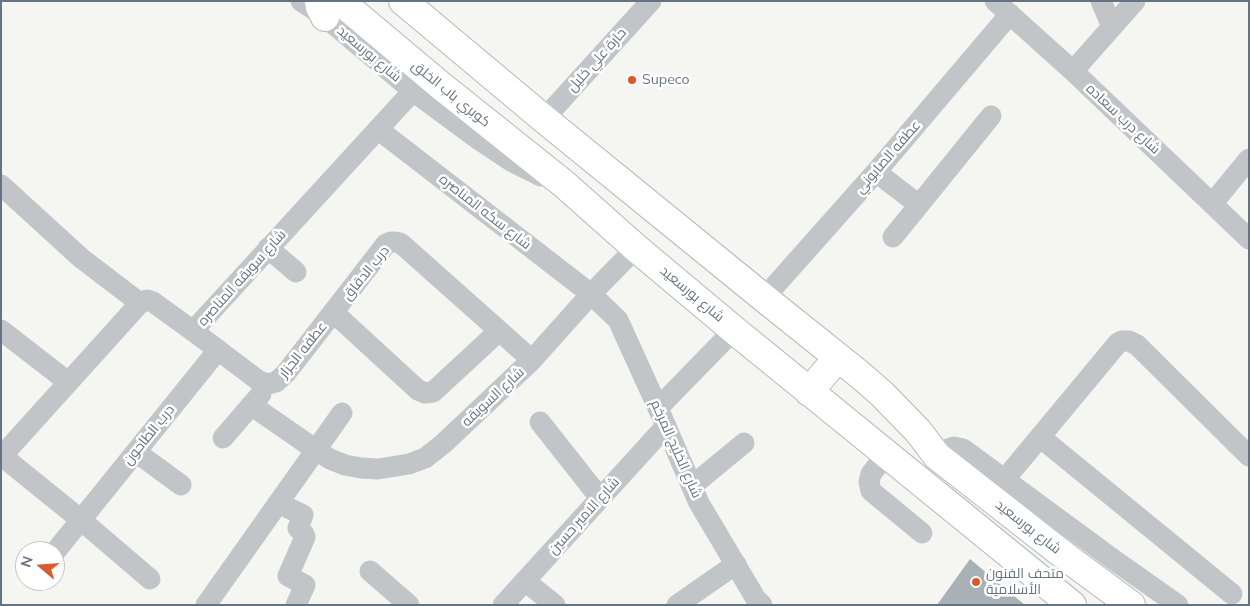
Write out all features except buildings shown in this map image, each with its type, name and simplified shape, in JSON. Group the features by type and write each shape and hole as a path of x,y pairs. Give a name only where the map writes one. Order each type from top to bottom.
{"main road":[{"name":"شارع بورسعيد","path":"403,1 544,119 882,394 918,431 938,456 1070,560 1131,605"},
{"name":"كوبري باب الخلق","path":"328,7 440,85 564,184"},
{"name":"شارع بورسعيد","path":"564,184 636,248 734,330 1072,605"},
{"path":"809,392 838,357"}],"street":[{"name":"شارع بورسعيد","path":"301,1 328,7 414,91 478,139 539,175 564,184"},
{"name":"حارة علي خليل","path":"544,119 651,1"},
{"path":"1101,1 1112,27"},
{"path":"1073,71 1135,1"},
{"name":"شارع درب سعاده","path":"1003,8 1073,71 1249,239"},
{"name":"عطفه الصابوني","path":"764,298 876,172 1003,8"},
{"name":"شارع سويقه المناصره","path":"140,303 147,300 153,302 193,331 414,91"},
{"path":"893,237 990,116"},
{"name":"شارع سكه المناصره","path":"378,130 591,294"},
{"path":"1212,204 1249,159"},
{"path":"876,172 918,205"},
{"path":"1,185 81,258 140,303 1,457 150,579"},
{"name":"درب الدقاق","path":"499,331 433,392 425,393 418,390 334,312 386,244 390,242 400,243 532,360"},
{"path":"268,248 296,272"},
{"name":"شارع السويقه","path":"251,405 330,459 345,465 378,469 409,464 425,458 443,444 532,360 591,294 636,248"},
{"name":"شارع الخليج المرخم","path":"591,294 618,320 699,503 756,599 762,605"},
{"name":"عطفه الجزار","path":"193,331 259,381 269,384 276,382 286,373 334,312"},
{"path":"1,330 68,382"},
{"name":"شارع الامير حسين","path":"503,605 600,498 662,417 734,330"},
{"path":"1005,479 1118,343 1122,341 1129,341 1138,345 1249,456"},
{"name":"درب الطاحون","path":"64,541 218,350"},
{"name":"عطفه الجزار","path":"223,438 269,384"},
{"path":"206,605 342,413"},
{"path":"540,422 600,498"},
{"path":"1040,437 1232,594"},
{"path":"692,486 744,443"},
{"path":"938,456 945,450 954,447 963,449 1178,605"},
{"path":"136,452 181,486"},
{"path":"886,454 871,474 869,482 871,491 922,533"},
{"path":"278,503 303,516 298,528 305,538 288,576 305,585 296,605"},
{"path":"677,605 736,564"},
{"path":"370,571 408,605"},
{"path":"525,581 554,605"}],"place":[{"name":"Supeco","path":"632,80"},
{"name":"متحف الفنون الأسلامية","path":"976,582"}]}
